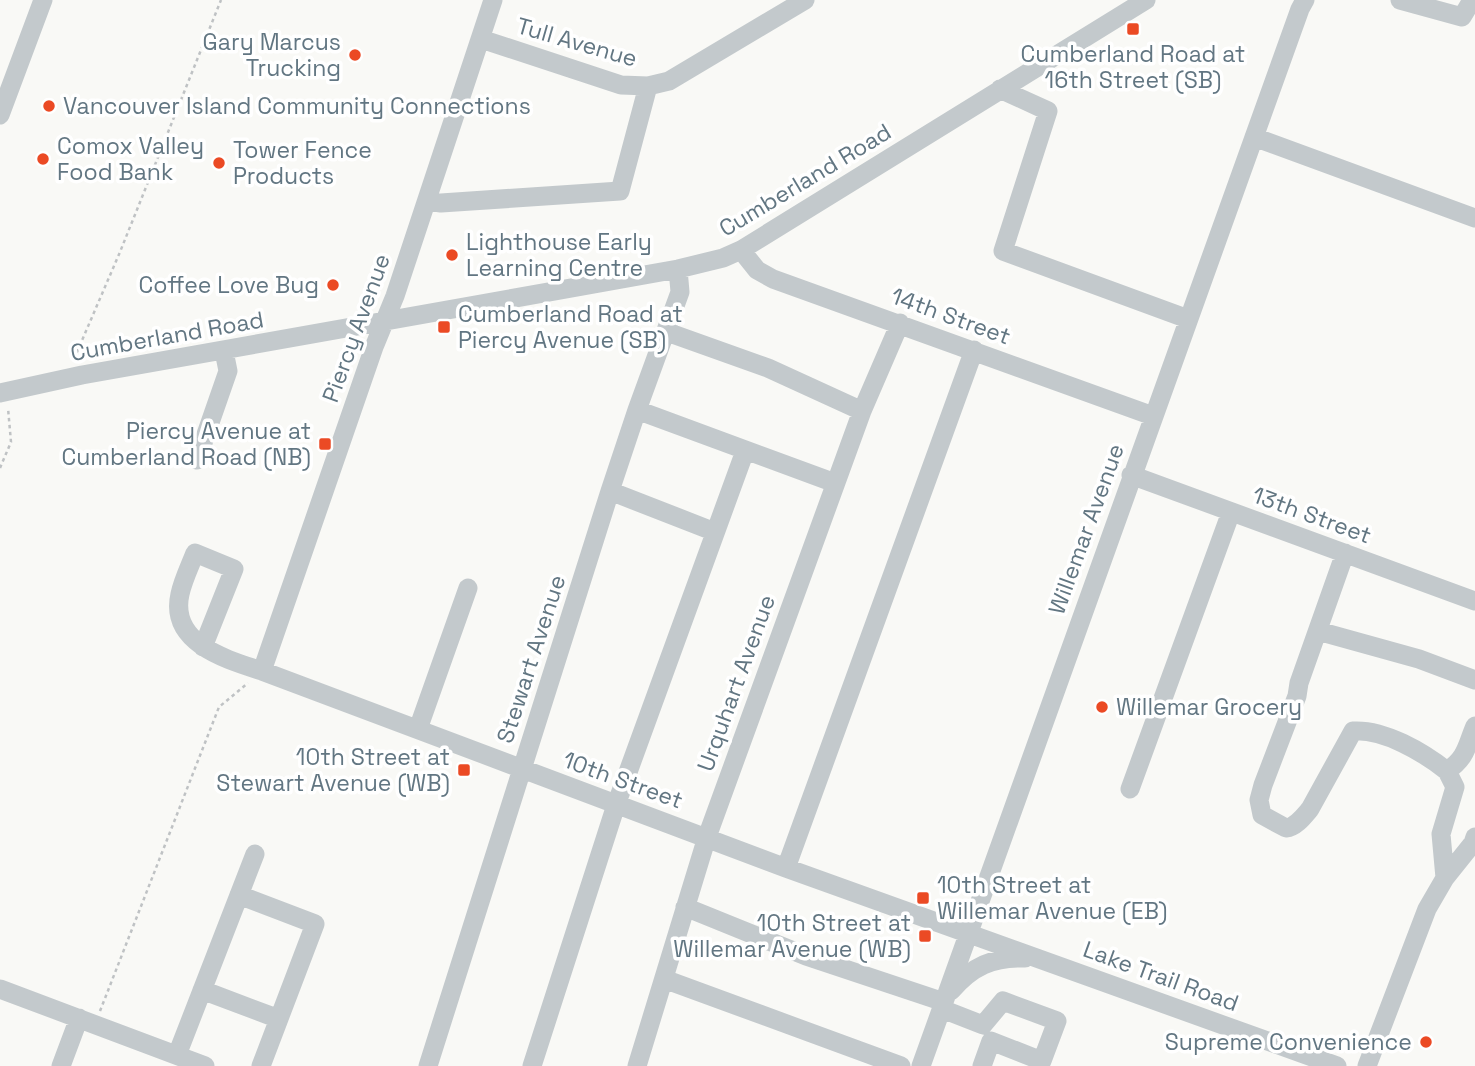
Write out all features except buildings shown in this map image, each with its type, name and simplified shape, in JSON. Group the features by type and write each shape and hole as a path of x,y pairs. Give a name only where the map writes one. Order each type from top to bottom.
{"street":[{"path":"0,114 43,0"},
{"name":"Piercy Avenue","path":"262,671 395,296 493,0"},
{"name":"Tull Avenue","path":"481,39 621,85 648,86 669,81 778,7 805,0"},
{"name":"Cumberland Road","path":"2,396 66,379 678,269 723,258 741,250 1146,0"},
{"path":"1400,0 1462,17 1472,0"},
{"name":"Willemar Avenue","path":"921,1066 1302,3"},
{"path":"427,201 441,203 620,191 648,86"},
{"path":"1000,89 1048,111 1003,251 1188,319"},
{"path":"1254,137 1475,218"},
{"name":"14th Street","path":"741,250 757,270 773,279 1153,416"},
{"name":"Stewart Avenue","path":"428,1066 636,410 680,292 678,269"},
{"name":"Urquhart Avenue","path":"636,1066 707,837 862,411 900,323"},
{"path":"667,332 768,368 862,411"},
{"path":"786,868 974,350"},
{"path":"197,460 228,371 224,351"},
{"path":"636,410 835,483"},
{"path":"532,1066 616,805 745,451"},
{"name":"13th Street","path":"1131,475 1475,601"},
{"path":"610,491 715,532"},
{"path":"1130,789 1231,512"},
{"path":"1345,553 1263,785 1259,800 1262,815 1290,828 1310,809 1353,731 1377,733 1407,745 1447,771 1455,788 1441,834 1459,871"},
{"path":"418,729 468,587"},
{"path":"1318,631 1419,659 1475,680"},
{"name":"10th Street","path":"203,648 227,660 967,933"},
{"path":"1447,771 1460,762 1475,726"},
{"path":"1367,1066 1427,909 1459,871 1475,837"},
{"path":"171,1058 202,990 255,854"},
{"path":"239,895 316,924 261,1066"},
{"path":"685,907 806,956 944,1003 987,1033 982,1066"},
{"name":"Lake Trail Road","path":"967,933 1338,1066"},
{"path":"944,1003 968,973 990,961 1005,957 1037,958"},
{"path":"664,979 893,1063"},
{"path":"0,989 87,1021 171,1058 205,1066"},
{"path":"202,990 279,1019"},
{"path":"61,1066 87,1021"},
{"path":"866,1066 893,1063"}],"path":[{"path":"66,379 221,0"},
{"path":"0,468 11,442 2,396"},
{"path":"87,1021 219,707 262,671"}],"place":[{"name":"Cumberland Road at 16th Street (SB)","path":"1133,29"},
{"name":"Gary Marcus Trucking","path":"355,55"},
{"name":"Vancouver Island Community Connections","path":"49,106"},
{"name":"Comox Valley Food Bank","path":"43,159"},
{"name":"Tower Fence Products","path":"219,163"},
{"name":"Lighthouse Early Learning Centre","path":"452,255"},
{"name":"Coffee Love Bug","path":"333,285"},
{"name":"Cumberland Road at Piercy Avenue (SB)","path":"444,327"},
{"name":"Piercy Avenue at Cumberland Road (NB)","path":"325,444"},
{"name":"Willemar Grocery","path":"1102,707"},
{"name":"10th Street at Stewart Avenue (WB)","path":"464,770"},
{"name":"10th Street at Willemar Avenue (EB)","path":"923,898"},
{"name":"10th Street at Willemar Avenue (WB)","path":"925,936"},
{"name":"Supreme Convenience","path":"1426,1042"}]}
